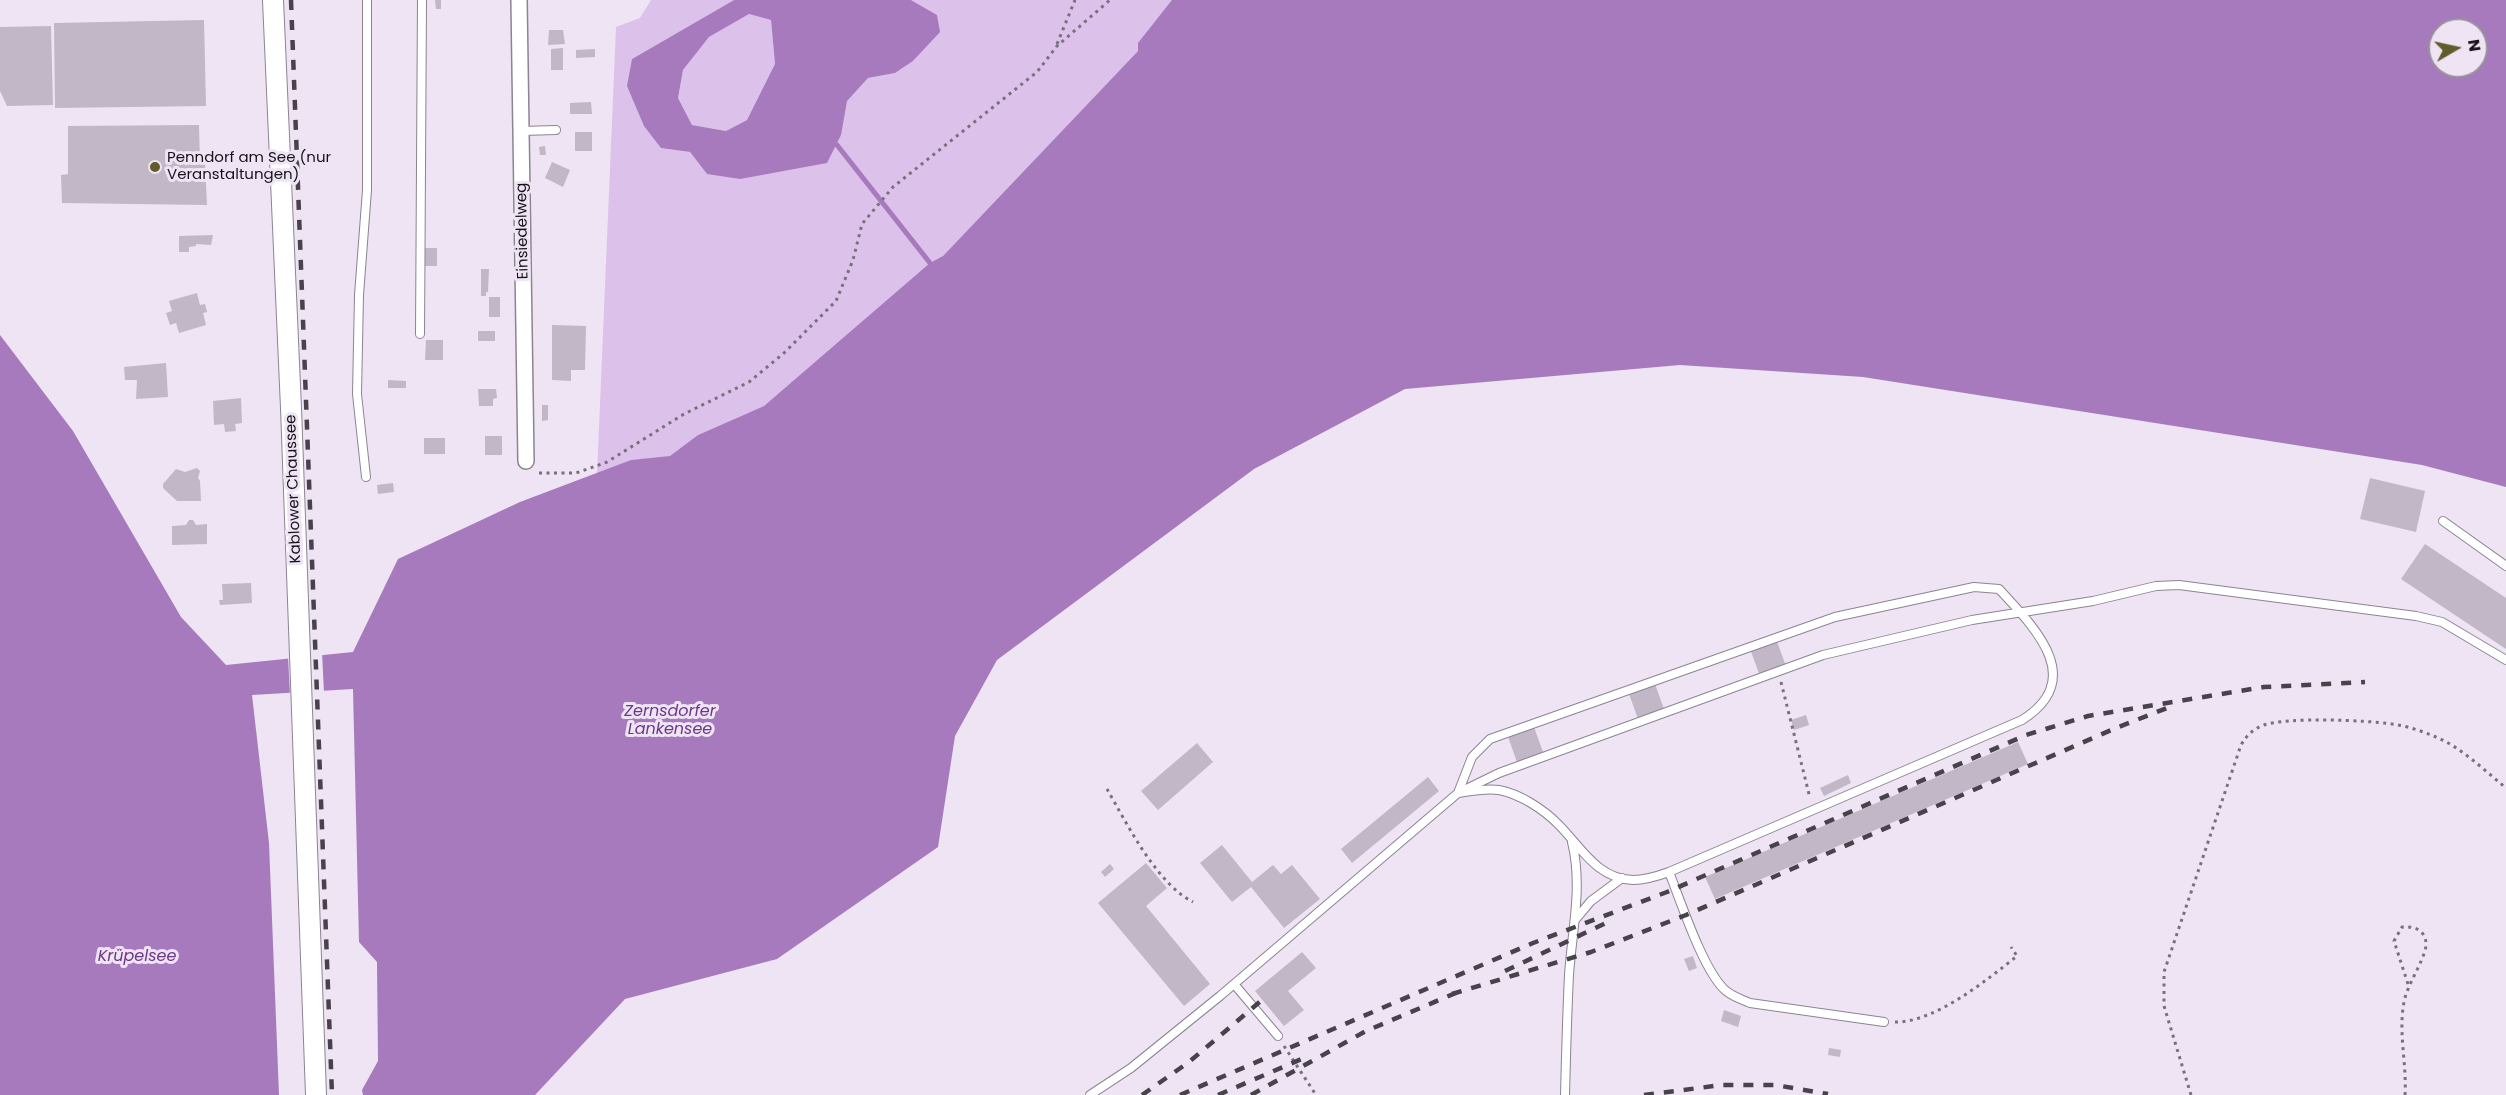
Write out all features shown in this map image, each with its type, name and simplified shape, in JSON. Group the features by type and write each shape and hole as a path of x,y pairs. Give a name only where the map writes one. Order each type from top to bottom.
{"street":[{"name":"Kablower Chaussee","path":"273,0 316,1095"},
{"name":"Einsiedelweg","path":"519,0 526,461"}],"lane":[{"path":"366,477 357,394 359,295 367,190 367,0"},
{"path":"420,334 422,0"},
{"path":"522,131 556,130"},
{"path":"2444,521 2506,566"},
{"path":"1974,586 1999,589 2042,639 2052,660 2053,680 2048,697 2038,710 2022,720 1669,872 1634,880 1601,870 1541,809 1520,798 1499,790 1458,793 1464,771 1472,757 1490,740 1835,617 1974,586"},
{"path":"1090,1095 1131,1068 1234,984 1458,793 1499,773 1823,655 2019,611 2093,600 2156,586 2199,586 2416,616 2442,622 2506,660"},
{"path":"1565,1095 1569,974 1578,866 1572,840"},
{"path":"1669,872 1708,965 1718,981 1732,996 1750,1003 1884,1022"},
{"path":"1575,920 1591,901 1622,878"},
{"path":"1234,984 1278,1036"}],"path":[{"path":"1057,46 1075,0"},
{"path":"526,461 530,473 576,473 607,462 684,414 749,382 784,353 836,301 853,260 862,224 893,187 1037,72 1057,46 1110,0"},
{"path":"1778,672 1813,811"},
{"path":"2191,1095 2164,1006 2164,972 2241,745 2248,733 2264,725 2302,720 2392,724 2439,738 2472,760 2506,788"},
{"path":"1107,789 1148,856 1181,896 1193,902"},
{"path":"2405,1095 2401,1024 2408,984 2425,956 2426,943 2422,932 2412,926 2402,927 2394,941 2408,984"},
{"path":"1884,1022 1906,1023 1937,1010 2016,956 2011,947"},
{"path":"1278,1036 1316,1095"}],"shaded area":[{"path":"651,0 734,0 632,59 661,148 690,152 707,174 837,145 846,101 868,78 895,73 913,61 939,32 937,15 911,0 1177,0 1138,51 943,256 764,406 698,435 670,457 631,460 597,475 616,27 640,18"},
{"path":"749,14 771,20 775,64 747,120 726,131 692,125 678,98 683,70 709,37"}],"water":[{"path":"734,0 911,0 937,15 940,32 913,61 895,73 868,78 847,101 841,135 827,163 740,179 707,174 690,152 661,148 644,126 627,86 632,59","holes":["749,14 771,20 775,64 747,120 726,131 692,125 678,98 683,70 709,37"]},
{"name":"Zernsdorfer Lankensee","path":"1172,0 2506,0 2506,487 2422,465 1863,377 1680,365 1405,389 1254,469 997,660 955,736 938,847 777,959 625,999 535,1095 363,1095 362,1090 378,1061 377,962 359,942 353,689 252,695 269,843 279,1095 0,1095 0,335 73,431 181,617 226,665 353,652 398,559 520,502 631,460 670,456 698,435 764,406 930,263 943,256 1138,51 1138,43"}],"pier":[{"path":"322,652 324,693 290,695 288,656"}],"building":[{"path":"435,0 441,0 441,9 436,9"},
{"path":"204,20 206,106 55,108 54,23"},
{"path":"51,26 53,105 7,106 0,91 0,27"},
{"path":"549,30 563,30 565,44 548,45"},
{"path":"563,48 563,70 551,70 551,49"},
{"path":"595,49 595,57 576,58 576,50"},
{"path":"591,102 592,114 570,114 570,103"},
{"path":"199,125 200,164 205,164 207,205 62,203 61,175 68,174 68,126"},
{"path":"575,132 592,132 592,151 575,151"},
{"path":"545,146 546,155 540,155 539,147"},
{"path":"552,162 570,170 563,187 545,178"},
{"path":"213,235 211,245 196,244 196,246 189,247 189,252 179,252 179,236"},
{"path":"425,248 437,248 437,266 425,266"},
{"path":"481,269 489,269 486,296 481,296"},
{"path":"197,293 200,305 205,304 207,312 203,313 206,325 179,333 176,323 170,325 166,313 172,311 169,301"},
{"path":"489,297 500,297 500,317 489,317"},
{"path":"552,325 586,326 585,370 571,370 571,381 552,380"},
{"path":"478,331 495,331 495,341 478,341"},
{"path":"426,340 443,340 443,360 425,360"},
{"path":"166,363 168,397 136,399 137,380 125,380 124,367"},
{"path":"388,380 406,381 406,388 388,388"},
{"path":"478,389 496,389 497,398 493,399 493,406 479,406"},
{"path":"241,398 242,423 235,424 236,431 225,432 224,424 214,425 213,401"},
{"path":"542,405 548,405 548,420 542,421"},
{"path":"485,436 502,436 502,455 485,455"},
{"path":"424,438 445,438 445,454 424,454"},
{"path":"197,468 200,471 198,478 201,501 177,501 163,488 163,484 176,469 185,472"},
{"path":"2370,478 2425,491 2416,532 2360,519"},
{"path":"393,483 394,492 378,494 377,485"},
{"path":"189,520 193,520 196,525 207,524 207,544 172,545 172,526 186,525"},
{"path":"2425,544 2506,598 2506,649 2401,579"},
{"path":"251,583 252,603 220,605 219,600 223,600 222,584"},
{"path":"1776,639 1786,666 1760,676 1750,649"},
{"path":"1655,684 1664,709 1638,719 1629,694"},
{"path":"1806,715 1809,725 1794,730 1791,720"},
{"path":"1534,727 1543,752 1517,762 1508,737"},
{"path":"2018,742 2028,764 1715,899 1705,877"},
{"path":"1197,743 1213,762 1158,810 1141,791"},
{"path":"1848,775 1851,783 1824,796 1820,788"},
{"path":"1428,777 1439,791 1352,863 1341,849"},
{"path":"1222,845 1252,882 1273,865 1281,874 1292,865 1320,899 1284,928 1251,887 1232,902 1200,863"},
{"path":"1146,863 1167,888 1146,906 1210,984 1184,1006 1098,903"},
{"path":"1110,864 1114,869 1105,877 1101,872"},
{"path":"1302,952 1316,968 1288,991 1304,1010 1284,1026 1255,991"},
{"path":"1693,956 1697,968 1689,971 1684,959"},
{"path":"1724,1010 1741,1016 1738,1027 1721,1021"},
{"path":"1829,1048 1841,1050 1840,1057 1828,1055"}],"waterway":[{"path":"837,145 930,263"}],"railway":[{"path":"291,0 332,1095"},
{"path":"1180,1095 1533,943 1667,892 2026,735 2088,716 2264,687 2365,682"},
{"path":"1452,994 1591,952 1686,915 2167,708"},
{"path":"1505,971 1608,922"},
{"path":"1251,1095 1366,1031 1458,992"},
{"path":"1142,1095 1189,1062 1262,1000"},
{"path":"1218,1095 1304,1058"},
{"path":"1644,1095 1722,1085 1775,1085 1828,1094"}],"place":[{"name":"Penndorf am See (nur Veranstaltungen)","path":"155,167"}],"water label":[{"name":"Krüpelsee","path":"137,957"}]}
